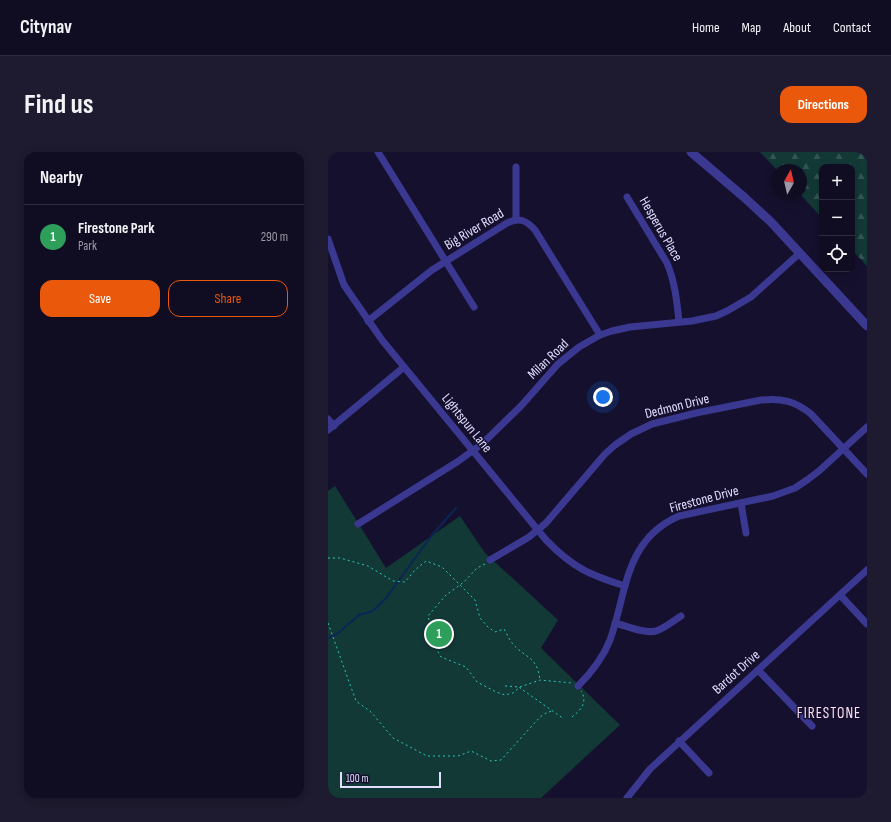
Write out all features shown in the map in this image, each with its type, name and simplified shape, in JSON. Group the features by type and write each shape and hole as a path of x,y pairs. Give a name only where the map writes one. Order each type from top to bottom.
{"street":[{"path":"378,152 474,306"},
{"path":"691,152 757,209 867,326"},
{"path":"516,168 516,219"},
{"name":"Hesperus Place","path":"627,197 672,273 679,322"},
{"name":"Big River Road","path":"368,321 432,270 507,223 516,219 524,222 535,230 600,335"},
{"name":"Lightspun Lane","path":"328,239 344,285 368,321 538,530 556,550 579,568 597,577 625,586"},
{"name":"Milan Road","path":"358,524 473,451 507,420 564,358 579,347 600,335 612,331 630,327 692,321 716,316 743,302 760,290 800,253"},
{"path":"328,419 331,428 404,367"},
{"name":"Dedmon Drive","path":"490,560 538,530 555,513 605,454 615,445 640,429 670,419 761,400 779,399 802,407 822,425 867,474"},
{"name":"Firestone Drive","path":"578,686 591,673 610,641 633,561 648,538 664,524 687,514 773,496 795,488 807,480 867,427"},
{"path":"741,503 746,533"},
{"name":"Bardot Drive","path":"627,798 650,769 679,741 867,570"},
{"path":"840,595 867,624"},
{"path":"615,623 652,631 665,627 681,616"},
{"path":"758,670 812,726"},
{"path":"679,741 709,773"}],"path":[{"path":"328,558 340,558 368,566 393,581 405,582 426,562 442,567 476,600 480,618 488,627 495,632 504,629 513,644 534,662 540,680"},
{"path":"490,560 477,568 460,585 446,595 428,616 436,646 441,657 466,667 477,682 505,695 513,693 520,687 540,680 571,682 578,686 584,697 583,705 572,717"},
{"path":"328,623 356,701 371,712 393,738 427,756 458,756 471,751 491,760 501,760 540,718 546,713 552,711"},
{"path":"505,686 520,687 564,719"}],"green space":[{"path":"760,152 867,152 867,266 855,253 855,164 819,164 819,215 806,200 807,200 807,164 771,164"},
{"path":"335,486 386,568 460,516 485,553 558,620 541,648 620,725 541,798 328,798 328,491"}],"waterway":[{"path":"328,638 337,634 359,615 373,611 386,598 432,535 456,508"}],"place":[{"name":"Firestone Park","path":"439,634"}],"district":[{"name":"FIRESTONE","path":"829,713"}]}
